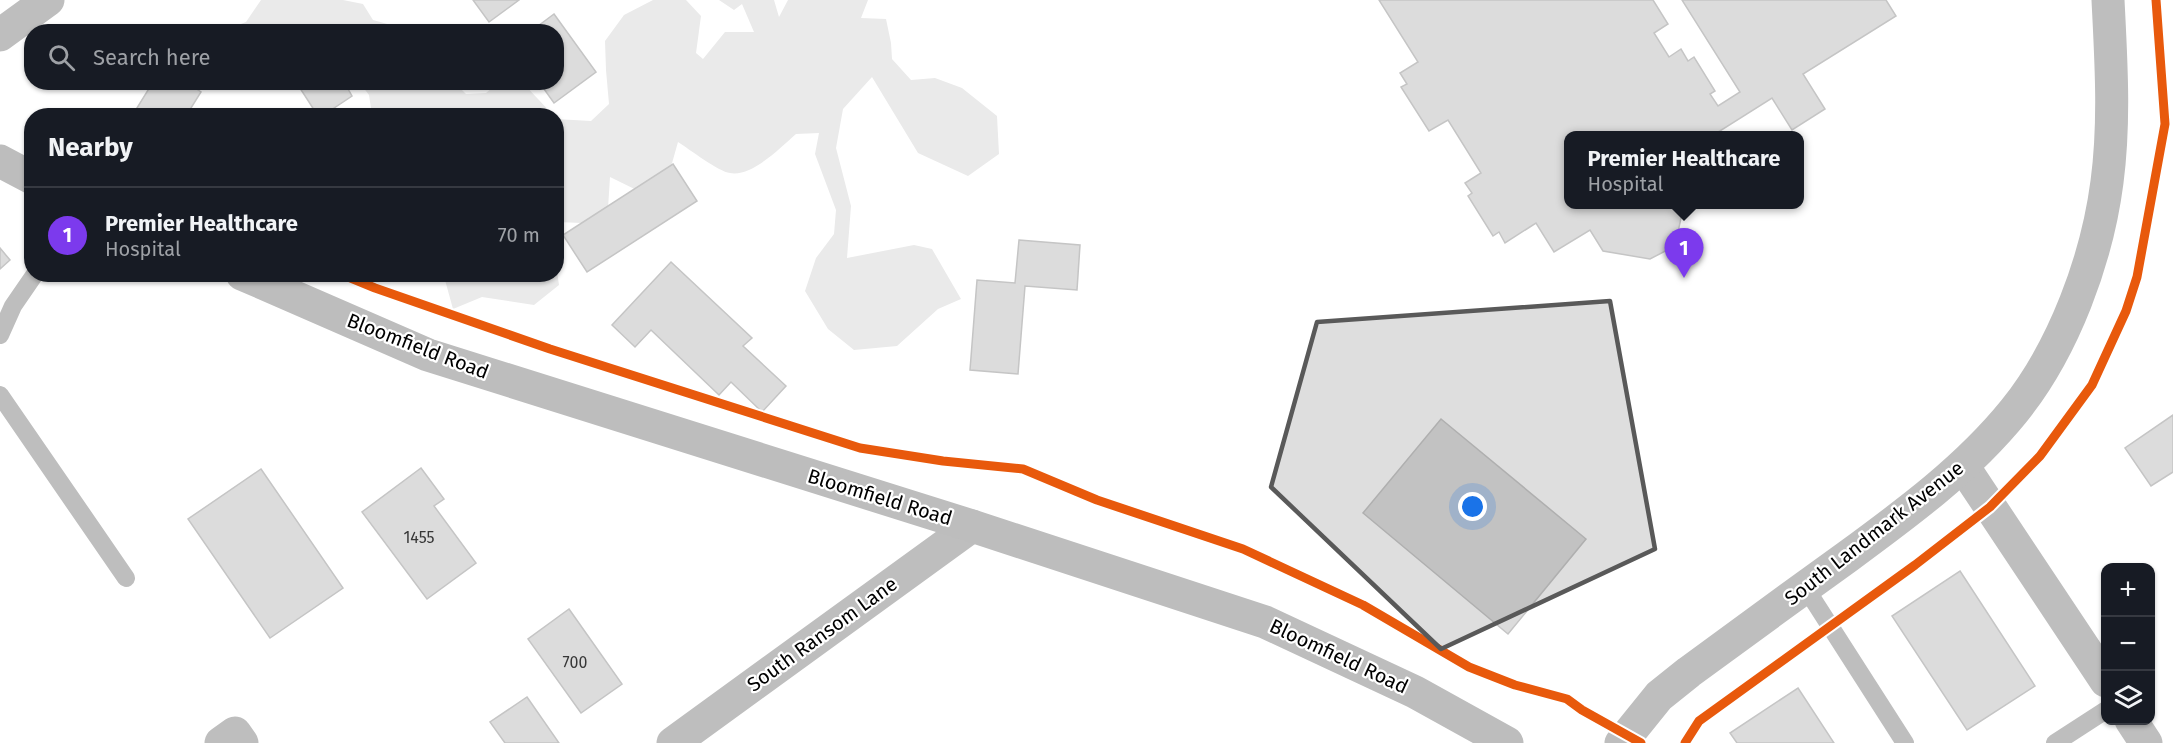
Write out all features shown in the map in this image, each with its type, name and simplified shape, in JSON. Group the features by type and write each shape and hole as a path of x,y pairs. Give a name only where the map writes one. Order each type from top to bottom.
{"main road":[{"path":"0,161 24,174"},
{"name":"Bloomfield Road","path":"261,282 428,354 972,526 1265,622 1415,692 1507,743"}],"street":[{"path":"0,35 48,0"},
{"name":"South Landmark Avenue","path":"1621,743 1659,696 1899,518 1963,466 2015,410 2043,369 2063,330 2090,262 2108,181 2112,70 2108,0"},
{"path":"1963,466 2101,673"},
{"name":"South Ransom Lane","path":"673,743 972,526"},
{"path":"2134,725 2146,743"},
{"path":"221,743 235,734 242,743"}],"lane":[{"path":"0,335 13,306 30,282"},
{"path":"0,395 126,578"},
{"path":"1805,587 1905,743"},
{"path":"2055,743 2101,713"}],"highlighted area":[{"path":"1610,301 1655,549 1441,649 1271,487 1317,322"}],"shaded area":[{"path":"261,0 343,0 363,4 373,20 387,24 241,24 246,22"},
{"path":"653,0 686,0 701,16 696,53 703,59 725,32 754,32 742,4 734,10 719,0 774,0 779,17 788,0 868,0 861,18 886,19 892,59 911,80 935,78 962,88 997,116 999,154 968,176 918,153 872,77 843,109 836,148 851,206 847,258 914,245 932,249 961,299 938,309 897,346 854,350 828,329 805,291 816,258 834,234 836,210 815,154 819,133 796,134 774,154 747,171 738,173 719,169 678,142 661,202 610,177 607,224 564,222 564,119 591,121 609,104 605,41 624,15"},
{"path":"365,90 462,90 466,94 486,93 490,90 530,90 546,108 371,108 369,95"},
{"path":"446,282 559,282 559,285 534,305 482,297 453,309"}],"building":[{"path":"473,0 519,0 489,22"},
{"path":"1379,0 1653,0 1668,24 1654,33 1669,57 1681,49 1688,61 1694,57 1715,91 1710,94 1718,106 1740,92 1682,0 1886,0 1896,16 1803,74 1825,109 1792,130 1772,98 1720,131 1564,131 1564,209 1683,209 1675,246 1650,259 1603,251 1590,230 1554,252 1536,223 1505,243 1499,232 1493,236 1468,196 1472,193 1465,183 1481,173 1448,120 1429,131 1401,87 1407,84 1400,73 1418,62"},
{"path":"554,14 561,24 541,24"},
{"path":"564,28 596,72 554,103 545,90 564,90"},
{"path":"148,90 198,90 201,92 191,108 137,108"},
{"path":"301,90 349,90 352,96 334,108 313,108"},
{"path":"673,164 697,201 587,272 564,234"},
{"path":"1019,240 1080,245 1077,290 1025,286 1018,374 970,370 977,280 1015,283"},
{"path":"0,248 10,260 0,269"},
{"path":"671,262 752,338 743,346 786,386 762,412 731,382 719,395 651,330 635,347 612,325"},
{"path":"2173,415 2173,472 2151,486 2125,448"},
{"path":"1441,419 1586,539 1508,634 1363,513"},
{"path":"421,468 444,499 434,506 476,563 427,599 362,512"},
{"path":"261,469 343,588 270,638 188,519"},
{"path":"1960,571 2035,686 1967,730 1892,616"},
{"path":"569,609 622,684 581,713 528,639"},
{"path":"1798,688 1834,743 1737,743 1730,733"},
{"path":"527,697 559,743 505,743 490,722"}],"cycle path":[{"path":"1685,743 1699,721 1915,565 1990,507 2040,456 2092,385 2126,311 2137,277 2165,124 2156,0"},
{"path":"360,282 550,349 860,448 943,461 1023,469 1097,500 1243,549 1363,605 1469,667 1515,685 1567,699 1641,743"}],"place":[{"name":"Premier Healthcare","path":"1684,278"}]}
